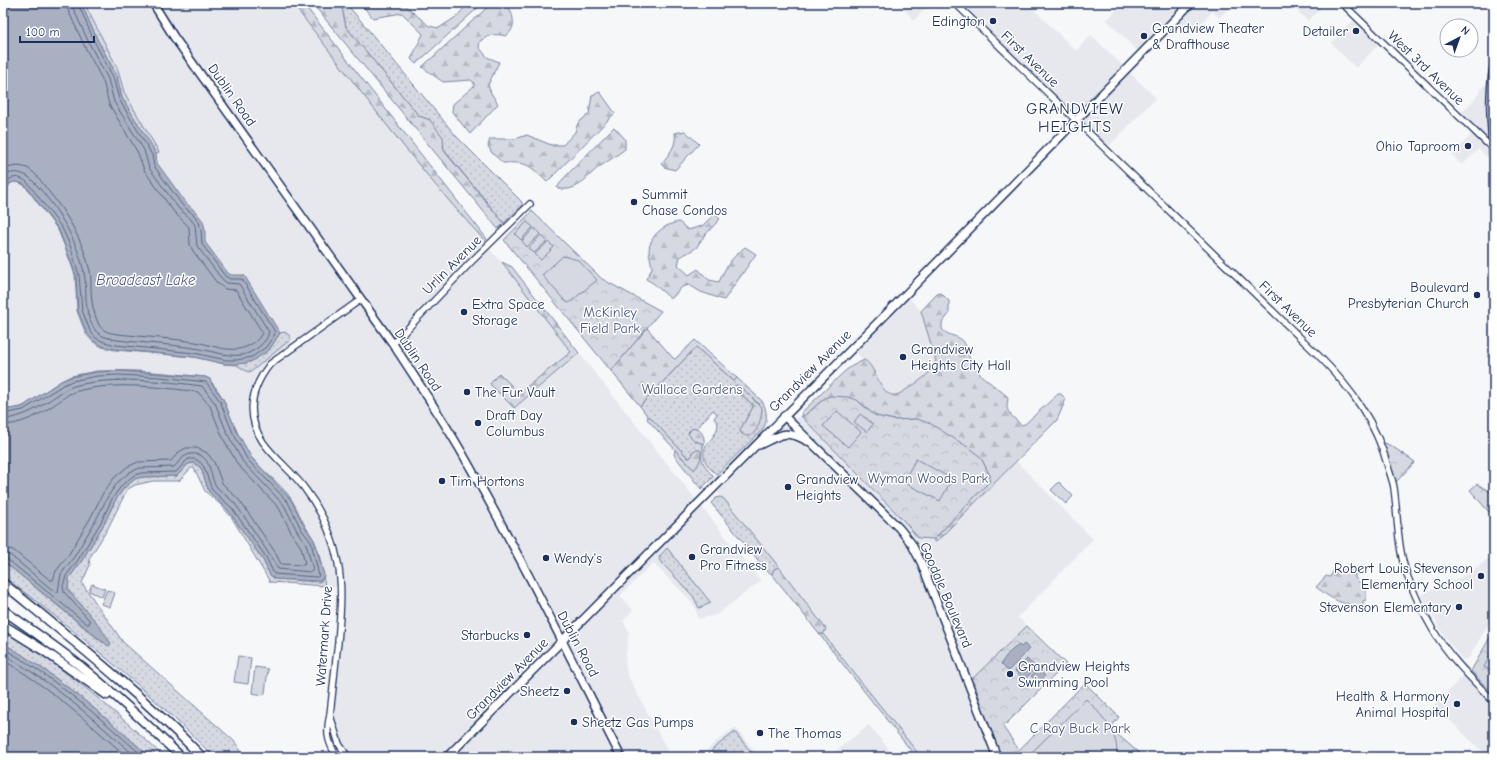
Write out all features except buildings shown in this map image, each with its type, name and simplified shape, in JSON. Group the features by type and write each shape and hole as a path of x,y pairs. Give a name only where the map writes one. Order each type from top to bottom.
{"highway":[{"path":"3,583 102,664 151,707 202,757"},
{"path":"3,591 36,610"},
{"path":"3,610 84,669 145,722 181,757"},
{"path":"3,625 43,650 145,722"}],"main road":[{"name":"Dublin Road","path":"153,3 174,36 360,300 393,344 427,395 461,450 562,641 621,757"},
{"name":"Grandview Avenue","path":"447,757 1191,3"},
{"path":"1494,67 1490,89 1490,114 1494,160"},
{"name":"Goodale Boulevard","path":"784,416 899,528 911,543 921,562 997,757"},
{"path":"755,446 779,435 790,434 806,440 817,448"}],"street":[{"name":"First Avenue","path":"955,3 1318,355 1340,377 1353,393 1370,420 1383,449 1394,486 1403,561 1407,575 1423,612 1433,631 1465,672 1494,702"},
{"name":"West 3rd Avenue","path":"1342,3 1494,150"},
{"name":"Urlin Avenue","path":"393,344 471,262 530,204"},
{"name":"Watermark Drive","path":"337,757 329,743 327,729 330,714 340,611 338,562 328,529 313,499 298,479 268,448 259,435 252,415 252,402 256,385 270,364 360,300"},
{"name":"Watermark Drive","path":"330,714 339,744 348,757"}],"shaded area":[{"path":"84,3 292,3 380,116 460,214 502,262 571,352 519,393 499,374 490,384 514,408 579,353 761,581 716,615 698,619 695,607 689,599 653,563 620,596 633,610 623,621 629,632 625,662 627,674 671,757 343,757 335,744 330,727 340,588 325,586 324,575 315,540 279,485 251,457 237,432 223,399 210,379 207,377 161,373 118,371 61,381 22,407 3,409 3,254 5,254 8,248 3,235 3,197 10,183 20,183 25,186 58,230 75,275 76,300 115,350 194,357 225,364 237,365 248,372 285,332 280,333 241,274 231,275 228,273 205,242 206,236 195,211 186,204 157,163 156,154 159,152 124,92 117,67"},
{"path":"898,3 931,3 914,20"},
{"path":"956,3 1027,3 1076,51 1091,35 1156,98 1106,149"},
{"path":"1123,3 1234,3 1219,18 1213,11 1189,36 1174,20 1140,54 1107,20"},
{"path":"1289,3 1326,3 1308,21"},
{"path":"1357,17 1382,41 1356,68 1331,43"},
{"path":"1484,85 1494,94 1494,163 1479,149 1462,165 1452,155 1474,132 1458,116 1475,99"},
{"path":"905,294 921,311 936,361 926,377 898,395 891,394 884,389 876,378 872,367 868,362 851,348"},
{"path":"801,416 904,521 918,538 934,539 934,542 936,542 1016,461 1093,539 1018,617 1027,626 973,678 998,757 921,757 823,634 826,629 779,567 724,499 708,483 763,429"},
{"path":"1494,555 1494,614 1469,658 1465,660 1461,658 1444,636 1421,595 1467,574"},
{"path":"1471,671 1494,695 1494,757 1488,757 1434,705 1461,678"},
{"path":"869,725 895,757 828,757"},
{"path":"735,727 759,757 701,757 714,743"}],"green space":[{"path":"81,3 84,3 117,67 124,92 159,152 156,154 122,98 117,76 97,39"},
{"path":"292,3 303,3 487,239 485,241 459,213 410,154"},
{"path":"312,3 341,3 346,27 419,116 430,120 443,137 444,151 504,223 498,229"},
{"path":"341,3 346,3 457,137 521,201 523,205 504,223 444,150 443,144 430,120 419,116 346,27"},
{"path":"360,3 406,3 406,6 429,26 439,28 456,17 469,3 483,3 416,64 411,59 423,34 402,13 373,18"},
{"path":"492,3 507,3 511,12 513,25 512,29 506,36 492,35 480,41 479,47 487,57 499,62 488,85 498,104 470,134 452,112 453,104 474,86 474,83 471,80 443,82 422,67"},
{"path":"600,92 615,113 547,182 532,168 524,164 503,163 492,153 488,146 490,139 515,139 527,135 551,145 563,145 575,132 578,123 589,114 592,95"},
{"path":"614,127 625,139 625,149 599,167 575,187 570,189 557,188 563,179"},
{"path":"685,131 699,144 675,170 664,167 661,164 674,146 675,133"},
{"path":"15,181 20,182 25,185 59,230 76,275 78,311 115,349 194,357 115,350 102,347 92,341 86,334 77,311 75,275 58,230 25,186 20,183 12,183"},
{"name":"McKinley Field Park","path":"532,211 602,279 661,311 611,371 504,240"},
{"path":"715,214 720,219 704,236 696,248 680,257 678,265 689,275 698,269 709,280 719,282 730,262 745,247 756,254 724,300 701,292 689,285 682,287 671,299 653,283 646,279 652,268 649,250 652,240 659,231 669,225 679,222 688,230 702,226"},
{"path":"527,222 533,227 521,240 515,234"},
{"path":"534,228 540,234 527,247 522,241"},
{"path":"541,235 547,241 534,253 529,248"},
{"path":"548,242 554,247 541,260 535,254"},
{"path":"563,256 578,260 597,280 569,303 565,301 542,275"},
{"path":"502,262 512,267 579,353 514,408 490,384 499,373 519,393 571,352"},
{"path":"941,293 949,301 949,314 942,323 942,329 963,341 975,369 1007,396 1008,411 1021,425 1025,424 1058,394 1061,394 1066,399 1057,420 936,542 934,542 934,539 989,482 990,476 982,460 917,419 894,420 876,416 857,400 825,398 804,416 801,416 802,412 845,371 864,360 868,363 887,393 893,395 899,394 919,382 931,370 936,361 921,311 937,294"},
{"path":"647,328 673,358 675,359 695,340 737,378 734,381 696,347 640,406 611,371"},
{"path":"285,332 290,336 290,340 252,371 248,372 237,365 225,364 247,363 254,360 269,350 280,333"},
{"name":"Wallace Gardens","path":"696,347 734,381 737,378 762,401 766,411 766,419 763,429 717,474 707,465 704,457 705,448 717,430 718,424 714,418 717,414 713,410 697,428 691,429 688,432 695,441 704,444 702,454 703,462 713,476 701,489 674,455 675,450 692,468 692,456 690,458 686,456 648,417 640,406","holes":["738,385 759,404 740,430 753,407 752,404 734,388"]},
{"path":"114,371 155,372 205,377 151,372"},
{"path":"84,373 64,380 24,405 61,381 71,376"},
{"path":"735,385 740,386 762,408 761,418 757,429 750,436 746,436 741,433 740,430 753,407 752,404 734,388"},
{"name":"Wyman Woods Park","path":"830,396 847,397 857,400 876,416 894,420 917,419 931,424 974,451 982,460 990,476 989,482 934,539 918,538 904,521 801,416 804,416 825,398"},
{"path":"837,411 861,432 848,447 823,426"},
{"path":"860,414 873,424 867,432 854,422"},
{"path":"650,417 688,458 692,456 692,452 695,450 700,450 701,458 695,469 692,468 647,419"},
{"path":"697,428 703,435 704,444 695,441 688,434 691,429"},
{"path":"238,433 251,457 246,450"},
{"path":"1383,442 1415,462 1395,483"},
{"path":"916,459 952,479 940,501 903,482"},
{"path":"194,463 201,468 209,492 228,510 263,560 270,575 275,579 319,582 323,579 323,577 325,586 270,582 232,518 222,506 205,491 194,468 191,468 179,481 153,481 135,485 128,489 107,530 89,559 90,565 82,583 123,642 234,741 245,757 214,757 138,685 3,576 3,561 103,643 98,624 68,590 69,578 81,562 104,524 115,501 124,488 135,479 142,477 177,476 188,464"},
{"path":"262,469 282,487 291,499 305,526 314,539 322,566 314,540 305,527 291,500"},
{"path":"1059,482 1073,496 1066,504 1051,490"},
{"path":"1477,484 1494,494 1494,518 1470,490"},
{"path":"721,497 779,567 774,569 772,574 767,571 711,503 716,498"},
{"path":"667,548 711,603 699,608 693,596 660,561 659,557"},
{"path":"779,567 826,629 823,634 819,634 772,574 774,569"},
{"path":"1333,571 1355,571 1355,578 1366,589 1366,600 1363,601 1363,607 1338,601 1316,587 1326,576 1330,577"},
{"path":"92,584 105,589 102,597 89,591"},
{"path":"107,590 115,593 110,607 101,604"},
{"name":"C Ray Buck Park","path":"1027,626 1066,664 1003,727 1019,750 1085,683 1119,717 1110,728 1139,753 1135,757 998,757 973,678"},
{"path":"3,630 67,673 107,705 164,757 150,757 61,682 23,655 3,643"},
{"path":"1494,632 1494,695 1471,671"},
{"path":"819,634 823,634 921,757 916,757"},
{"path":"1494,648 1494,672 1484,667"},
{"path":"238,656 251,658 248,684 234,682"},
{"path":"255,667 268,669 265,693 263,695 252,693"},
{"path":"1086,699 1108,725 1117,749 1116,757 1032,757 1031,753"},
{"path":"735,732 755,757 708,757 714,748"}],"water":[{"name":"Broadcast Lake","path":"3,3 81,3 97,39 117,76 122,98 152,146 156,154 157,163 186,203 203,221 205,229 205,242 228,273 231,275 244,275 280,333 269,350 247,363 225,364 194,357 115,349 102,346 93,340 87,333 78,311 76,275 59,230 25,185 18,182 10,183 3,196"},
{"path":"118,371 205,377 210,379 223,399 237,432 251,457 291,500 305,527 314,540 324,575 321,581 275,579 270,575 263,560 228,510 209,492 201,468 194,463 188,464 177,476 142,477 135,479 124,488 115,501 104,524 81,562 69,578 68,590 98,624 111,644 108,646 3,561 3,410 22,407 61,381 71,377 97,372"},
{"path":"3,643 23,655 61,682 150,757 3,757"},
{"path":"1024,644 1030,649 1008,671 1001,664 1013,649 1019,645 1021,647"},
{"path":"1027,659 1045,676 1038,683 1031,676 1036,672 1034,670 1024,680 1015,671"}],"place":[{"name":"Edington","path":"993,21"},
{"name":"Detailer","path":"1356,31"},
{"name":"Grandview Theater & Drafthouse","path":"1144,36"},
{"name":"Ohio Taproom","path":"1468,146"},
{"name":"Summit Chase Condos","path":"634,202"},
{"name":"Boulevard Presbyterian Church","path":"1477,295"},
{"name":"Extra Space Storage","path":"464,312"},
{"name":"Grandview Heights City Hall","path":"903,357"},
{"name":"The Fur Vault","path":"467,392"},
{"name":"Draft Day Columbus","path":"478,423"},
{"name":"Tim Hortons","path":"442,481"},
{"name":"Grandview Heights","path":"788,487"},
{"name":"Grandview Pro Fitness","path":"692,557"},
{"name":"Wendy's","path":"546,558"},
{"name":"Robert Louis Stevenson Elementary School","path":"1481,576"},
{"name":"Stevenson Elementary","path":"1459,607"},
{"name":"Starbucks","path":"527,635"},
{"name":"Grandview Heights Swimming Pool","path":"1010,674"},
{"name":"Sheetz","path":"567,691"},
{"name":"Health & Harmony Animal Hospital","path":"1457,704"},
{"name":"Sheetz Gas Pumps","path":"574,722"},
{"name":"The Thomas","path":"760,733"}],"district":[{"name":"GRANDVIEW HEIGHTS","path":"1075,118"}]}
